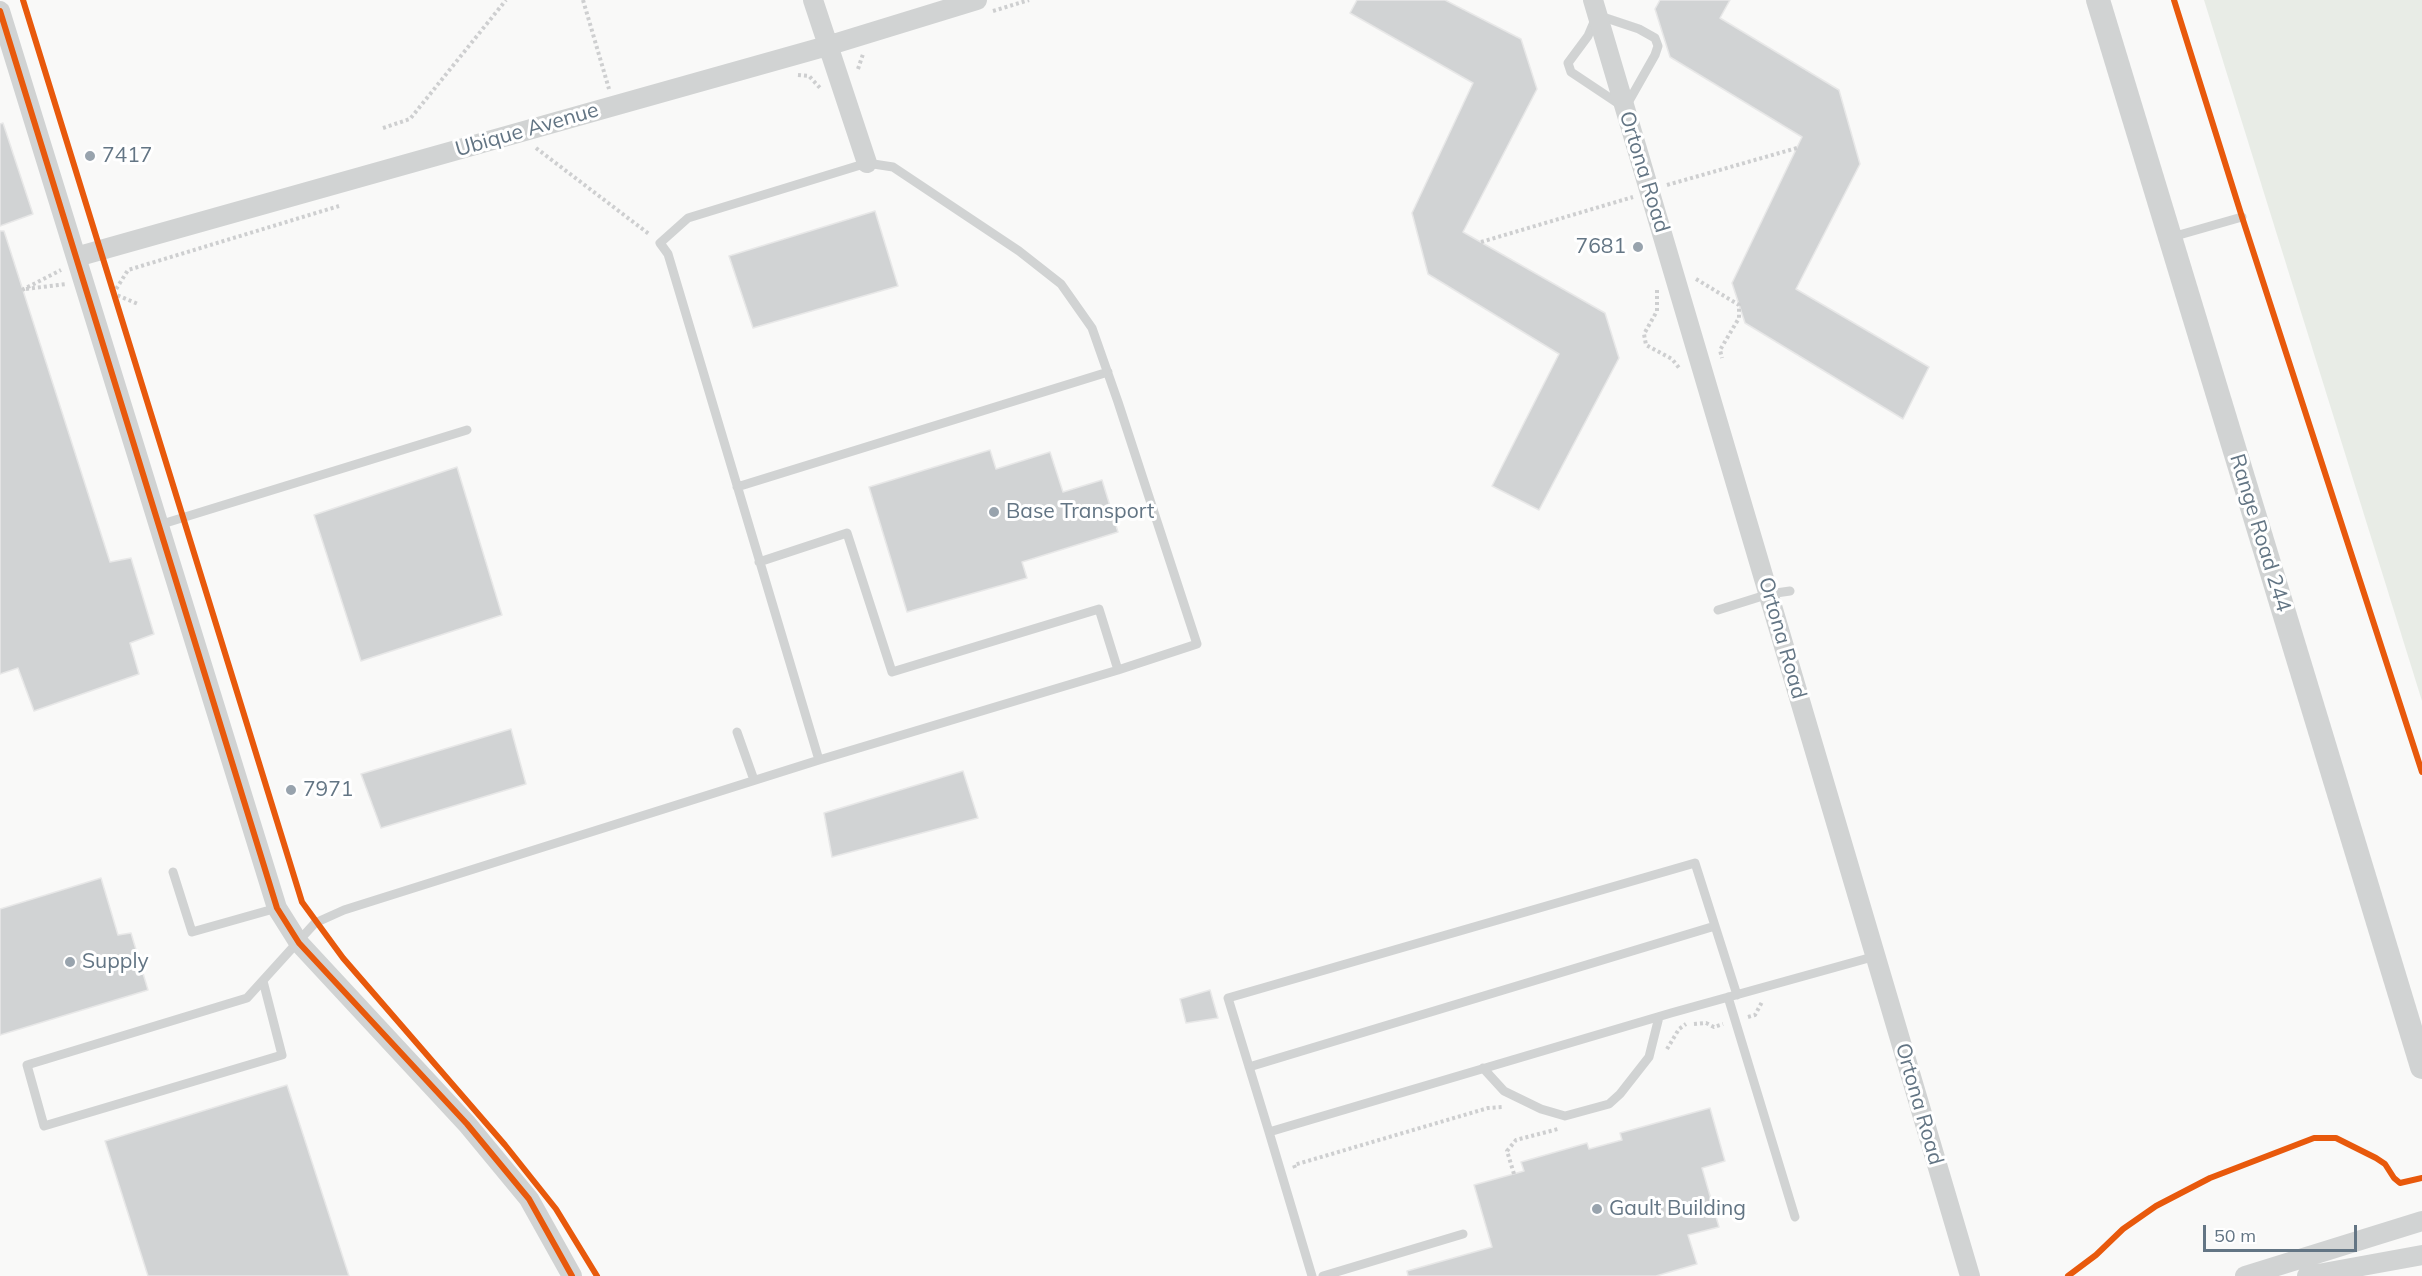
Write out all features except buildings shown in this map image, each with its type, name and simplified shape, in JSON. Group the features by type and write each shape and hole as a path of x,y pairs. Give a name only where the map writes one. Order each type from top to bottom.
{"street":[{"path":"813,0 867,163"},
{"name":"Ubique Avenue","path":"76,257 827,46 977,0"},
{"name":"Range Road 244","path":"2098,0 2422,1067"},
{"name":"Ortona Road","path":"1595,7 1970,1276"},
{"path":"0,11 277,908 299,943 467,1124 529,1199 572,1276"},
{"path":"2392,965 2422,1002"},
{"path":"2245,1276 2422,1221"},
{"path":"2307,1276 2422,1255"}],"lane":[{"path":"1595,7 1655,38 1658,46 1625,108 1571,72 1568,63 1588,36 1595,7"},
{"path":"263,981 282,1056 44,1126 27,1065 247,998 315,923 344,910 754,780 1197,644 1092,328 1061,284 1019,251 893,167 867,163 688,218 660,243 668,254 819,760"},
{"path":"2170,237 2242,217"},
{"path":"737,487 1108,372"},
{"path":"159,525 467,430"},
{"path":"759,562 847,533 892,672 1099,609 1118,670"},
{"path":"1718,610 1769,594 1790,591"},
{"path":"737,732 754,780"},
{"path":"1312,1276 1228,998 1695,863 1715,926 1732,996 1794,1217"},
{"path":"173,872 192,932 277,908"},
{"path":"1249,1067 1715,926"},
{"path":"1269,1132 1483,1068 1876,956"},
{"path":"1483,1068 1504,1092 1565,1116 1609,1104 1620,1094 1649,1057 1659,1017"},
{"path":"1323,1276 1463,1234"}],"path":[{"path":"383,129 410,119 506,0"},
{"path":"527,151 538,148 660,243"},
{"path":"1664,175 1667,186 1797,148"},
{"path":"1480,242 1635,196 1632,186"},
{"path":"113,294 128,270 343,205"},
{"path":"1693,270 1696,280 1739,305 1739,318 1720,350 1722,362"},
{"path":"110,283 116,304"},
{"path":"1514,1174 1507,1151 1516,1140 1562,1128"}],"shaded area":[{"path":"2204,0 2422,0 2422,701"}],"cycle path":[{"path":"23,0 302,902 343,958 505,1145 556,1209 597,1276"},
{"path":"2174,0 2422,772"},
{"path":"0,11 277,908 299,943 467,1124 529,1199 572,1276"},
{"path":"2068,1276 2096,1255 2123,1229 2156,1206 2210,1178 2314,1138 2336,1138 2376,1158 2385,1164 2400,1183 2422,1178"}],"place":[{"name":"7417","path":"90,156"},
{"name":"7681","path":"1638,247"},
{"name":"Base Transport","path":"994,512"},
{"name":"7971","path":"291,790"},
{"name":"Supply","path":"70,962"},
{"name":"Gault Building","path":"1597,1209"}]}
